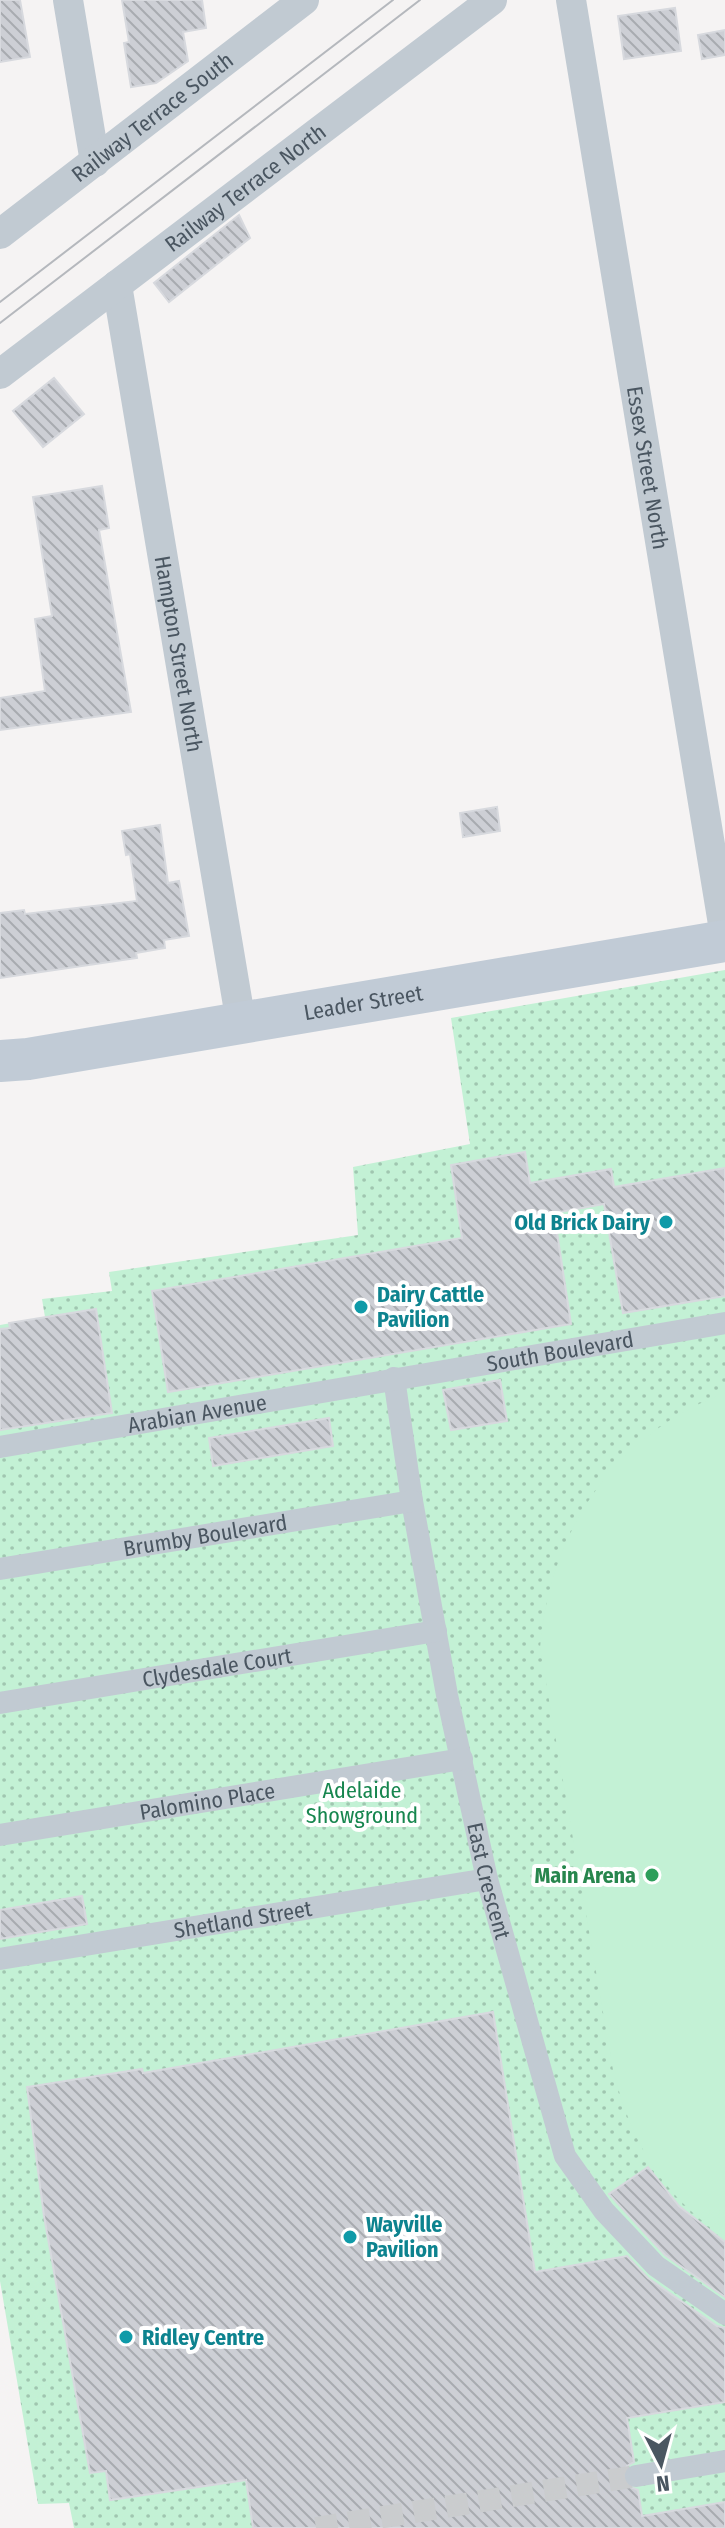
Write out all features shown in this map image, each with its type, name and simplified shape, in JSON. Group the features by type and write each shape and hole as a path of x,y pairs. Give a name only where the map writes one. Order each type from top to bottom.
{"main road":[{"name":"Leader Street","path":"0,1061 28,1059 725,939"}],"street":[{"path":"68,0 95,162"},
{"name":"Railway Terrace South","path":"0,234 304,0"},
{"name":"Railway Terrace North","path":"0,374 492,0"},
{"name":"Essex Street North","path":"571,0 725,939"},
{"name":"Hampton Street North","path":"117,285 241,1023"},
{"name":"South Boulevard","path":"394,1378 725,1323"},
{"name":"Arabian Avenue","path":"0,1447 394,1378"},
{"name":"East Crescent","path":"394,1378 436,1631 487,1879 565,2156 604,2211 656,2266 725,2314"},
{"name":"Brumby Boulevard","path":"0,1569 412,1501"},
{"name":"Clydesdale Court","path":"0,1703 436,1631"},
{"name":"Palomino Place","path":"0,1835 462,1759"},
{"name":"Shetland Street","path":"0,1959 487,1879"},
{"path":"636,2476 725,2461"}],"green space":[{"name":"Adelaide Showground","path":"725,970 725,2528 74,2528 69,2503 38,2504 0,2281 0,1325 45,1317 42,1299 112,1291 109,1272 358,1235 353,1167 470,1144 451,1018"},
{"name":"Main Arena","path":"725,1393 725,2238 683,2204 666,2185 640,2144 621,2097 613,2070 540,1648 546,1605 557,1565 573,1527 594,1492 620,1461 651,1434 686,1411"}],"building":[{"path":"0,0 20,0 30,57 0,62"},
{"path":"122,0 202,0 206,28 183,32 188,61 156,83 131,87 124,43 129,42"},
{"path":"675,8 681,51 624,59 618,16"},
{"path":"725,30 725,55 702,59 698,35"},
{"path":"239,215 250,238 169,302 154,283"},
{"path":"54,378 84,414 43,447 13,411"},
{"path":"102,486 109,528 99,530 131,712 0,730 0,698 45,691 35,619 52,616 33,497"},
{"path":"497,807 500,831 463,837 460,813"},
{"path":"160,825 168,883 179,881 189,936 164,940 165,948 136,953 137,958 0,978 0,913 24,910 25,914 137,901 130,854 126,855 122,831"},
{"name":"Dairy Cattle Pavilion","path":"525,1152 530,1183 611,1169 614,1187 725,1168 725,1296 623,1313 604,1204 554,1213 571,1324 168,1392 152,1291 462,1238 451,1165"},
{"path":"96,1309 112,1413 0,1430 0,1329 10,1328 9,1323"},
{"path":"500,1380 507,1421 451,1430 443,1390"},
{"path":"329,1418 333,1446 213,1466 209,1438"},
{"path":"82,1896 87,1924 0,1939 0,1910"},
{"path":"493,2012 535,2272 627,2256 648,2278 717,2326 725,2328 725,2402 627,2418 634,2462 627,2466 622,2478 626,2485 638,2490 642,2516 725,2502 725,2528 253,2528 246,2480 110,2500 106,2471 90,2473 44,2216 27,2087 142,2069 143,2073"},
{"path":"648,2167 679,2206 725,2242 725,2297 665,2255 609,2194"}],"tunnel":[{"path":"316,2528 636,2476"}],"tram line":[{"path":"0,302 393,0"},
{"path":"0,323 420,0"}],"place":[{"name":"Old Brick Dairy","path":"666,1222"},
{"name":"Dairy Cattle Pavilion","path":"361,1307"},
{"name":"Main Arena","path":"652,1875"},
{"name":"Wayville Pavilion","path":"350,2237"},
{"name":"Ridley Centre","path":"126,2337"}]}
